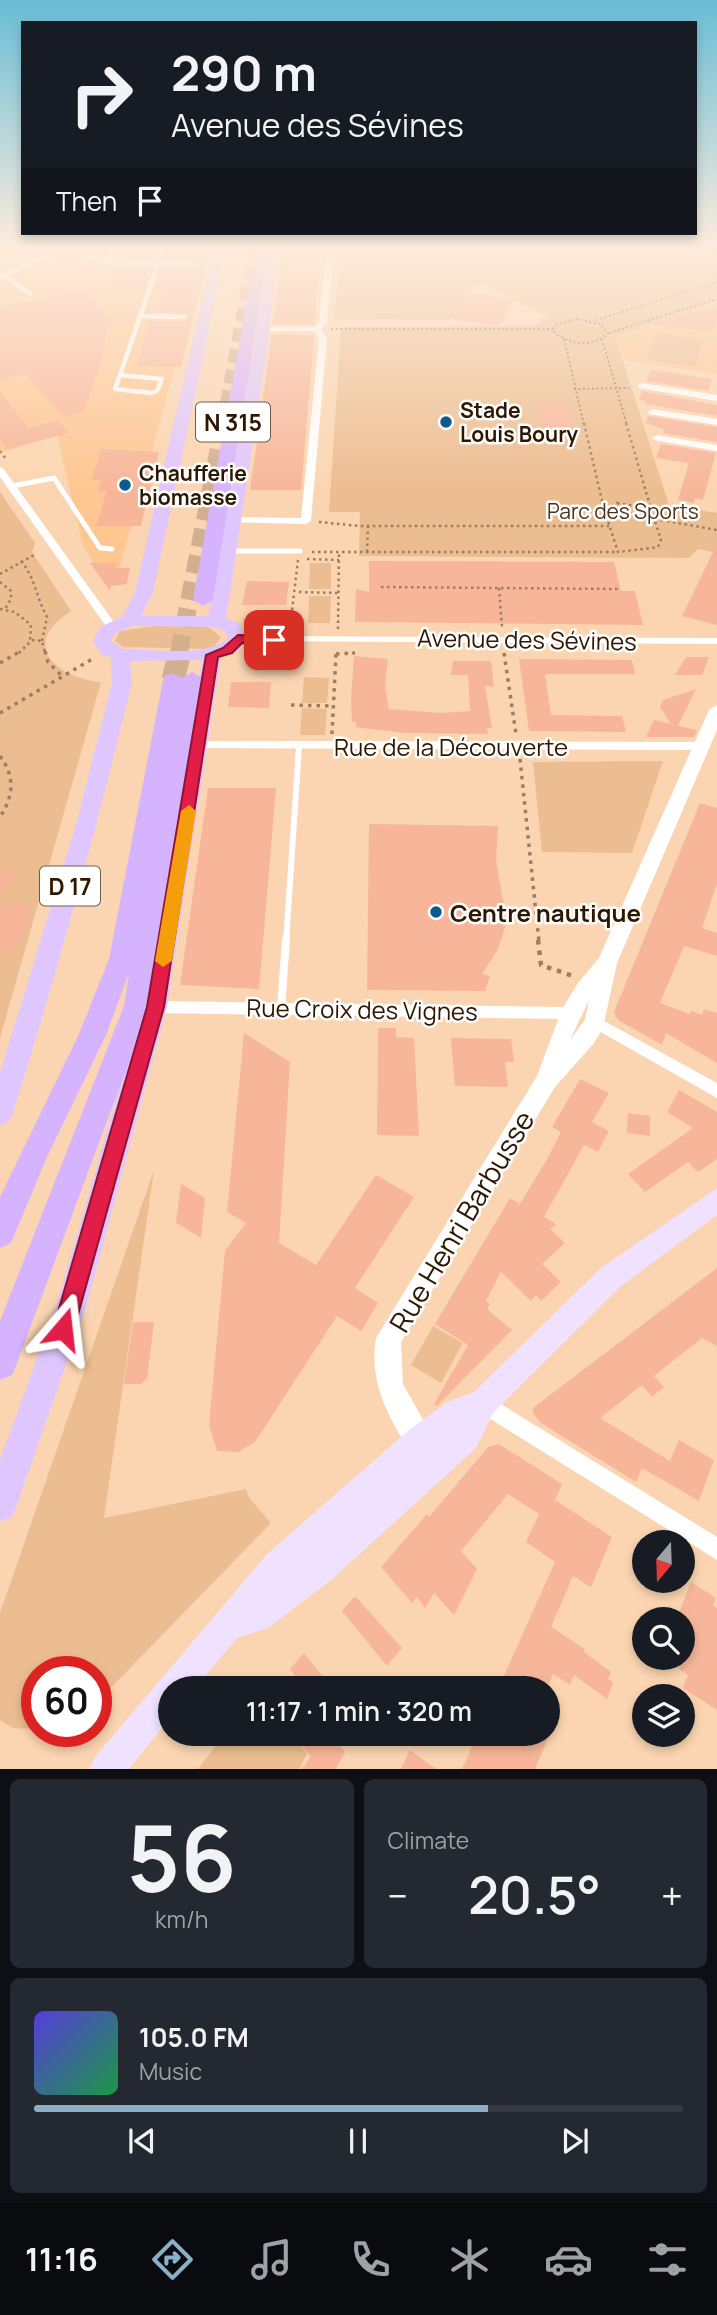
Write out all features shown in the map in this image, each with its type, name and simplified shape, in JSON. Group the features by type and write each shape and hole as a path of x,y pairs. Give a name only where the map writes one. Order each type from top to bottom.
{"highway":[{"name":"N 315","path":"203,600 249,327"},
{"path":"0,1233 33,1154 92,1035 122,959 183,680 137,1006 0,1363"}],"main road":[{"name":"D 17","path":"0,1113 43,980 88,821 122,682 114,652 102,641 120,624 144,592 203,327"},
{"path":"216,622 263,329"},
{"path":"114,652 212,655 227,650 238,639 232,627 216,622 120,624"},
{"path":"0,1505 71,1307 155,1007 200,745 212,655"},
{"path":"183,1676 228,1625 256,1616 320,1570 428,1453 465,1437 483,1403 611,1277 717,1200"},
{"path":"104,1766 158,1705"}],"street":[{"path":"263,329 317,329 319,327"},
{"path":"232,520 306,521 323,339 317,329"},
{"path":"642,386 717,398"},
{"path":"652,412 717,422"},
{"path":"657,438 717,448"},
{"path":"0,470 91,602 120,624"},
{"name":"Avenue des Sévines","path":"238,639 420,644 717,643"},
{"name":"Rue Henri Barbusse","path":"428,1453 390,1391 385,1356 389,1338 547,1080 586,1037 595,1022 607,963 717,710"},
{"name":"Rue de la Découverte","path":"200,745 703,746"},
{"name":"Rue Henri Barbusse","path":"547,1080 568,1013 589,981 607,963"},
{"name":"Rue Croix des Vignes","path":"155,1007 568,1013"},
{"path":"568,1013 595,1022 717,1091"},
{"path":"483,1403 717,1549"}],"lane":[{"path":"120,375 162,379 157,391 152,393 119,392 115,389 136,327"},
{"path":"12,486 54,478 100,548 112,549"},
{"path":"226,551 300,551"},
{"path":"281,1008 299,746"}],"path":[{"path":"341,330 553,329 557,327"},
{"path":"604,327 608,333"},
{"path":"553,329 564,339 588,342 602,339 608,333 629,327"},
{"path":"564,339 604,509 618,552"},
{"path":"300,551 618,552 658,547 661,540 602,339"},
{"path":"574,389 642,386"},
{"path":"604,509 626,503 651,509"},
{"path":"655,519 717,530"},
{"path":"360,526 609,526"},
{"path":"367,552 368,526"},
{"path":"0,575 34,555"},
{"path":"298,559 339,559"},
{"path":"21,561 33,574 34,593 47,617 42,641 48,662 62,676"},
{"path":"0,582 11,592 11,599 2,609 29,621 33,627 32,640 17,656 0,663"},
{"path":"381,587 618,589"},
{"path":"499,589 502,629"},
{"path":"299,592 339,593"},
{"path":"32,640 42,641"},
{"path":"0,713 62,676 114,652"},
{"path":"504,653 518,746 541,965 589,981"},
{"path":"291,705 333,706"},
{"path":"0,756 10,768 12,788 10,805 0,817"}],"shaded area":[{"path":"0,327 186,327 116,581 109,589 83,545 57,436 0,453"},
{"path":"641,327 717,327 717,374 625,361 615,335"}],"green space":[{"name":"Parc des Sports","path":"341,327 643,327 615,336 669,505 717,513 717,553 698,549 689,558 359,556 360,512 329,512"},
{"path":"657,333 704,340 695,366 646,359"},
{"path":"0,492 35,543 32,552 71,611 55,623 47,635 49,657 70,674 101,682 0,1038"},
{"path":"310,563 331,563 331,589 309,589"},
{"path":"309,596 331,596 330,623 308,623"},
{"path":"156,626 208,627 221,637 214,647 206,649 123,647 115,641 120,631"},
{"path":"304,677 329,678 327,703 302,703"},
{"path":"302,708 327,709 325,735 300,735"},
{"path":"663,761 632,853 542,852 533,762"},
{"path":"154,1170 104,1518 246,1489 250,1499 271,1523 112,1687 112,1656 21,1656 21,1728 13,1728 0,1720 0,1613"},
{"path":"433,1326 463,1343 441,1383 411,1365"},
{"path":"216,1746 301,1746 307,1754 299,1769 198,1769"}],"building":[{"path":"0,327 106,327 104,352 84,412 63,417 26,374 0,380"},
{"path":"148,327 191,327 181,367 137,366"},
{"path":"671,327 714,327 711,332"},
{"path":"272,334 314,336 301,490 250,490"},
{"path":"651,370 712,379 708,391 646,381"},
{"path":"0,391 28,428 58,420 68,433 7,449 0,439"},
{"path":"642,391 717,405 717,416 645,404 646,401 639,400"},
{"path":"536,399 566,399 574,434 543,433"},
{"path":"648,416 717,427 717,442 663,433 665,430 646,423"},
{"path":"661,444 716,453 703,500 695,498 694,503 678,500 689,463 656,458"},
{"name":"Chaufferie biomasse","path":"101,449 159,452 141,526 96,526 107,491 98,491 101,480 92,480"},
{"path":"717,544 717,625 682,616"},
{"path":"369,561 614,562 621,591 635,591 643,625 355,622 356,589 369,592"},
{"path":"90,563 117,563 115,568 130,568 127,584 111,586 110,591"},
{"path":"247,581 289,582 286,605 242,605"},
{"path":"354,656 388,659 385,687 389,709 441,713 470,711 468,675 451,675 453,661 491,661 494,687 485,686 492,728 487,728 488,734 404,733 356,727 356,722 352,722 351,698"},
{"path":"686,657 709,657 702,675 675,675"},
{"path":"519,659 632,660 635,674 545,674 551,715 622,716 626,732 529,731"},
{"path":"231,682 271,682 269,708 228,707"},
{"path":"696,689 678,726 697,730 694,737 646,737 654,720 671,724 660,707 663,700"},
{"path":"208,788 276,788 259,989 180,985"},
{"path":"700,803 717,808 717,884 702,928 717,933 717,956 684,946 660,1003 690,1014 691,1011 702,1015 704,1009 717,1013 717,1063 666,1033 662,1045 618,1020 614,1012"},
{"name":"Centre nautique","path":"369,824 498,826 496,860 505,928 497,951 482,974 490,976 485,991 367,990"},
{"path":"0,866 19,874 0,896"},
{"path":"26,901 29,924 11,955 0,953 0,906"},
{"path":"378,1028 396,1028 396,1037 414,1038 419,1136 377,1135"},
{"path":"244,1033 290,1062 279,1243 316,1265 376,1175 414,1197 355,1288 378,1303 361,1331 337,1316 255,1442 238,1452 217,1451 209,1425 225,1251 246,1223 227,1212"},
{"path":"451,1038 511,1039 514,1062 505,1062 508,1087 455,1086"},
{"path":"580,1079 609,1093 592,1122 609,1131 598,1152 584,1145 544,1217 556,1224 550,1229 565,1243 542,1264 561,1282 541,1301 536,1295 531,1301 501,1272 486,1301 490,1304 487,1309 512,1330 437,1406 434,1404 468,1345 435,1324 510,1198 520,1204 546,1161 561,1132 552,1127"},
{"path":"679,1090 717,1112 717,1159 698,1172 688,1162 645,1192 628,1174 693,1128 667,1112"},
{"path":"628,1113 650,1116 650,1136 627,1133"},
{"path":"181,1184 205,1198 201,1238 176,1223"},
{"path":"717,1268 717,1346 702,1338 654,1376 664,1387 652,1397 642,1385 600,1418 670,1461 679,1440 714,1460 699,1501 642,1468 636,1482 541,1423 533,1413 533,1408"},
{"path":"133,1322 154,1322 147,1379 141,1384 124,1384"},
{"path":"499,1444 562,1484 555,1500 612,1537 591,1587 573,1576 551,1627 585,1649 584,1652 611,1672 608,1679 613,1683 607,1699 574,1675 570,1685 560,1676 553,1674 504,1676 555,1562 526,1542 539,1514 508,1494 461,1551 477,1569 454,1615 434,1593 425,1608 417,1597 412,1603 381,1567 427,1514 429,1517 488,1447"},
{"path":"695,1585 716,1598 713,1605 717,1608 717,1710 695,1696 695,1684 685,1684 688,1675 681,1670 695,1670 695,1607 681,1607 687,1593 695,1593"},
{"path":"355,1596 402,1648 387,1666 342,1611"},
{"path":"304,1653 323,1676 295,1676 290,1669"},
{"path":"302,1746 340,1746 345,1752 336,1769 302,1769 311,1756"},
{"path":"473,1746 545,1746 535,1769 462,1769"},
{"path":"410,1750 436,1769 401,1769"}],"tunnel":[{"path":"223,425 241,327"},
{"path":"179,653 224,423"},
{"path":"173,680 180,651"}],"slow traffic":[{"path":"163,961 189,811"}],"place":[{"name":"Stade Louis Boury","path":"446,422"},
{"name":"Chaufferie biomasse","path":"125,485"},
{"name":"Centre nautique","path":"436,912"}],"route":[{"path":"63,1329 155,1007 200,745 212,655 227,650 236,644 238,639 274,640"}]}
